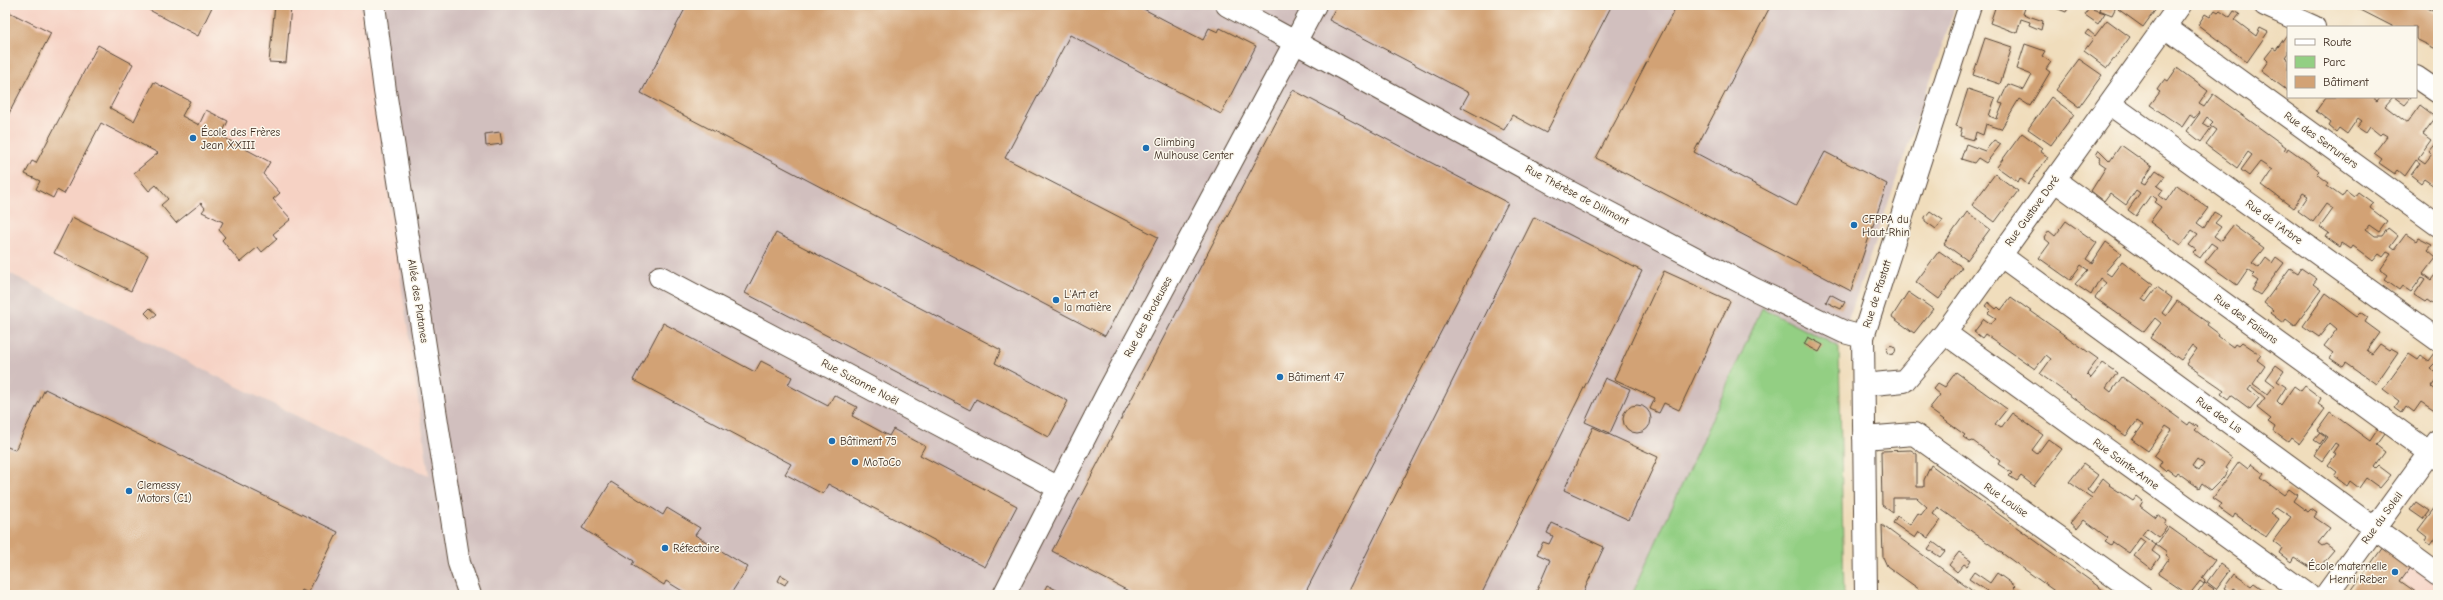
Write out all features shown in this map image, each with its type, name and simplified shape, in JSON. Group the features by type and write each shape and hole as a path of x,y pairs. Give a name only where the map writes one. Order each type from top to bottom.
{"street":[{"name":"Allée des Platanes","path":"374,5 385,91 459,564 470,595"},
{"name":"Rue Thérèse de Dillmont","path":"1227,5 1558,186 1754,289 1844,332 1863,337"},
{"name":"Rue des Brodeuses","path":"1004,595 1059,488 1315,5"},
{"name":"Rue de Pfastatt","path":"1866,595 1863,337 1970,5"},
{"name":"Rue Gustave Doré","path":"1864,385 1904,381 1945,333 2180,5"},
{"path":"2265,5 2312,26"},
{"name":"Rue des Serruriers","path":"2165,27 2438,225"},
{"path":"2417,78 2438,92"},
{"name":"Rue de l'Arbre","path":"2110,104 2438,340"},
{"name":"Rue des Faisans","path":"2054,180 2435,451"},
{"name":"Rue des Lis","path":"2000,255 2438,575"},
{"name":"Rue Suzanne Noël","path":"660,277 1059,488"},
{"name":"Rue Sainte-Anne","path":"1945,333 2308,595"},
{"name":"Rue Louise","path":"1864,438 1914,434 2140,595"},
{"name":"Rue du Soleil","path":"2326,595 2375,528 2435,451"}],"shaded area":[{"name":"École des Frères Jean XXIII","path":"5,5 361,5 429,476 355,445 5,271"},
{"path":"361,5 1956,5 1839,347 1844,595 5,595 5,271 355,445 429,475"},
{"name":"École maternelle Henri Reber","path":"2386,543 2438,581 2438,595 2348,595"}],"green space":[{"path":"1762,308 1839,347 1844,595 1632,595"}],"building":[{"path":"140,5 213,5 198,36"},
{"path":"275,5 291,6 286,63 269,62"},
{"path":"687,5 1136,5 1203,40 1209,28 1218,32 1220,28 1256,46 1221,114 1070,35 1005,158 1158,237 1105,336 641,93"},
{"path":"1337,5 1612,5 1546,133 1512,115 1504,130 1461,107 1469,93 1329,20"},
{"path":"1677,5 1771,5 1694,152 1796,206 1825,152 1887,184 1851,291 1596,158"},
{"path":"1996,5 2026,5 2023,14 2043,21 2041,30 2029,25 2030,22 2021,19 2017,33 1990,23"},
{"path":"2048,5 2070,5 2066,12"},
{"path":"2101,5 2116,5 2116,7 2112,15 2099,10"},
{"path":"2121,5 2159,5 2143,27 2118,9"},
{"path":"2351,5 2421,5 2438,14 2438,50 2417,40 2417,26 2392,26"},
{"path":"2089,8 2105,13 2098,24 2085,15"},
{"path":"5,10 51,33 5,121"},
{"path":"2215,10 2218,12 2220,10 2230,17 2234,11 2240,14 2235,20 2256,36 2260,28 2268,32 2247,62 2198,25 2205,14 2210,17"},
{"path":"2107,20 2130,37 2107,68 2084,51 2093,39 2085,34 2088,30 2095,36"},
{"path":"2287,34 2287,54 2285,57 2287,58 2287,90 2261,71 2268,61 2265,58 2273,48 2276,50"},
{"path":"1985,38 2012,47 2000,84 1973,75"},
{"path":"2025,44 2045,51 2042,56 2051,62 2046,69 2050,72 2030,106 2019,99 2001,129 1986,124 1983,135 1976,132 1974,140 1960,136 1962,128 1956,126 1968,89 1995,98 1989,116 1997,119 2003,104 1999,103 2008,84 2024,90 2032,75 2017,69"},
{"path":"98,45 133,64 110,108 134,121 154,82 190,101 182,116 199,125 206,110 228,121 221,136 270,162 263,174 280,193 273,199 291,219 273,234 277,239 262,252 258,247 240,262 222,240 225,237 219,230 223,222 202,212 205,208 201,203 176,223 161,205 168,199 156,185 149,191 134,173 158,153 101,123 64,194 57,190 53,198 36,189 40,181 25,174 32,161 36,163"},
{"path":"2079,59 2102,75 2079,107 2056,90"},
{"path":"2177,68 2208,91 2199,104 2204,107 2213,94 2286,147 2284,150 2286,152 2288,148 2320,171 2317,174 2329,183 2327,186 2342,197 2346,191 2354,197 2358,192 2373,203 2370,208 2387,221 2379,232 2369,225 2366,229 2375,236 2382,236 2388,228 2398,236 2390,247 2394,250 2406,234 2416,241 2418,238 2432,245 2428,250 2436,257 2423,274 2431,280 2438,271 2438,299 2434,305 2427,300 2425,302 2414,295 2425,279 2422,277 2411,292 2402,286 2399,290 2385,280 2388,276 2380,270 2391,254 2387,252 2383,257 2379,254 2373,261 2353,246 2351,249 2342,243 2340,247 2326,237 2329,233 2320,227 2333,209 2326,204 2313,222 2298,211 2308,196 2303,193 2293,208 2262,185 2272,170 2260,162 2249,176 2241,170 2252,155 2248,152 2237,168 2206,145 2217,130 2210,125 2213,122 2207,117 2203,123 2211,128 2201,142 2187,131 2200,113 2199,112 2194,118 2190,115 2182,127 2150,105 2160,92 2157,90 2161,84 2165,79 2168,81"},
{"name":"Bâtiment 47","path":"1293,90 1508,203 1304,595 1136,595 1052,551"},
{"path":"2051,97 2074,114 2051,145 2028,129"},
{"path":"2325,98 2373,98 2377,101 2379,98 2392,98 2385,106 2407,123 2420,105 2436,117 2423,134 2431,140 2418,158 2425,163 2432,154 2429,152 2438,141 2438,180 2434,186 2424,179 2421,183 2411,175 2420,163 2416,160 2405,176 2398,170 2395,174 2379,163 2382,159 2374,153 2387,136 2382,133 2380,135 2370,127 2366,133 2357,127 2362,121 2358,118 2347,134 2339,128 2336,132 2329,126 2331,123 2316,111"},
{"path":"2395,98 2411,98 2405,105"},
{"path":"500,132 502,144 486,146 485,134"},
{"path":"2022,133 2042,148 2040,151 2048,157 2028,185 2020,178 2018,182 1997,167"},
{"path":"1994,140 2001,144 1986,163 1978,158 1974,163 1961,159 1966,144 1985,151"},
{"path":"2121,145 2152,167 2141,183 2145,185 2156,170 2165,176 2157,186 2163,190 2159,196 2166,201 2177,185 2208,208 2197,223 2204,228 2214,212 2221,216 2215,223 2221,227 2214,236 2221,241 2233,225 2264,248 2252,263 2259,268 2266,258 2272,263 2276,257 2284,263 2260,295 2252,290 2258,281 2252,277 2255,274 2248,269 2237,285 2205,262 2217,247 2211,243 2200,258 2193,253 2196,250 2189,245 2198,234 2192,230 2181,245 2150,222 2161,207 2154,202 2157,199 2151,195 2136,216 2128,210 2140,193 2136,190 2126,205 2110,193 2104,201 2091,191 2106,167 2099,162 2101,158 2096,155 2099,150 2110,161"},
{"path":"1995,174 2018,191 1995,222 1972,205"},
{"path":"1930,211 1943,220 1936,229 1925,221 1925,217"},
{"path":"1967,212 1990,229 1967,260 1944,244"},
{"path":"72,217 148,255 131,291 54,253"},
{"path":"1534,217 1642,271 1481,595 1346,595"},
{"path":"2066,221 2097,243 2086,259 2092,263 2106,242 2121,253 2105,272 2111,276 2122,261 2153,284 2142,299 2146,302 2157,287 2172,298 2162,313 2166,316 2177,301 2208,323 2207,325 2219,334 2218,336 2233,347 2235,344 2238,346 2242,342 2261,355 2257,360 2265,366 2253,384 2267,394 2274,385 2266,379 2276,365 2284,371 2277,381 2286,387 2277,401 2281,405 2294,386 2301,391 2305,386 2321,398 2318,404 2325,409 2299,444 2291,438 2288,442 2273,431 2275,427 2268,422 2271,419 2257,408 2265,398 2251,386 2248,390 2259,398 2250,409 2231,395 2228,399 2221,394 2224,390 2186,364 2197,349 2192,345 2181,360 2150,338 2161,323 2155,318 2144,332 2095,298 2106,283 2100,278 2091,295 2075,284 2088,270 2081,265 2070,280 2039,258 2050,243 2044,238 2049,231 2055,236"},
{"path":"776,233 1001,350 995,363 1068,401 1049,437 976,399 970,410 745,293"},
{"path":"1939,251 1962,267 1939,299 1916,282"},
{"path":"2290,268 2298,273 2301,268 2317,279 2313,284 2321,290 2295,326 2286,319 2283,323 2270,313 2273,310 2264,303"},
{"path":"1664,271 1730,301 1679,410 1664,403 1659,413 1650,409 1655,398 1614,379"},
{"path":"1908,292 1933,309 1914,333 1892,317"},
{"path":"2326,293 2357,316 2361,312 2368,317 2365,322 2380,333 2367,351 2372,354 2380,344 2389,350 2391,348 2398,352 2376,384 2346,363 2343,367 2330,358 2333,353 2324,346 2337,329 2330,323 2319,337 2303,326"},
{"path":"1830,294 1845,302 1841,309 1826,302"},
{"path":"2011,297 2098,359 2087,374 2091,378 2103,363 2117,373 2106,388 2111,392 2122,377 2188,425 2190,422 2198,427 2195,430 2232,458 2225,468 2228,470 2223,478 2211,490 2202,483 2199,488 2177,472 2175,475 2167,469 2165,471 2159,466 2162,461 2154,455 2172,430 2166,426 2148,451 2132,440 2143,425 2137,421 2126,436 2040,374 2051,359 2046,355 2035,369 1985,334 1982,338 1974,332 1984,319 1991,324 1996,318 1988,313 1991,310 1985,306 1988,302 1996,309 1998,307 2001,310","holes":["2197,459 2204,464 2199,471 2192,466"]},
{"path":"150,308 157,314 151,319 145,313"},
{"name":"Bâtiment 75","path":"663,323 755,372 761,361 792,377 788,385 828,406 834,395 857,407 852,416 889,436 893,429 925,446 920,455 1017,506 985,567 828,484 823,494 785,474 791,464 633,380"},
{"path":"1808,337 1823,345 1819,352 1804,344"},
{"path":"1889,346 1893,346 1895,350 1893,354 1889,354 1887,352 1887,348"},
{"path":"2434,353 2438,356 2438,360 2430,368 2438,374 2438,379 2432,387 2438,392 2438,409 2436,412 2421,402 2414,412 2406,406 2402,412 2395,407 2399,401 2383,389 2409,354 2418,360 2421,356 2428,361"},
{"path":"1956,372 2007,409 1995,424 2001,428 2012,413 2043,435 2032,450 2037,454 2048,439 2062,449 2034,486 2021,476 2017,481 2009,476 2012,473 1998,464 2000,461 1973,441 1970,442 1963,437 1965,435 1929,409 1940,395 1933,389 1938,383 1945,387"},
{"path":"1605,378 1630,389 1610,433 1585,422"},
{"name":"Clemessy Motors (C1)","path":"45,389 338,532 308,593 302,590 300,595 5,595 5,446 15,450"},
{"path":"1637,405 1647,409 1651,419 1647,429 1637,433 1627,429 1623,419 1627,409"},
{"path":"2330,412 2370,441 2380,426 2387,430 2376,445 2385,452 2374,467 2376,469 2379,466 2391,475 2380,488 2366,478 2359,488 2350,481 2347,486 2334,476 2337,472 2328,465 2336,454 2333,452 2338,445 2335,443 2322,461 2314,455 2327,437 2317,430"},
{"path":"1593,427 1658,457 1629,520 1564,490"},
{"path":"2320,433 2325,437 2320,444 2314,440"},
{"path":"1911,450 1917,454 1917,487 1924,487 1924,480 1931,465 2110,595 2060,595 1938,507 1933,514 1941,520 1928,538 1919,532 1915,538 1893,523 1897,516 1910,525 1918,513 1921,515 1927,507 1917,498 1893,498 1893,513 1882,505 1881,451"},
{"path":"2239,462 2248,469 2251,464 2264,474 2261,478 2284,495 2289,489 2297,495 2293,501 2308,512 2311,509 2317,513 2314,517 2330,528 2318,543 2322,546 2326,544 2334,550 2316,571 2294,557 2291,562 2279,553 2282,548 2273,541 2291,517 2276,507 2271,513 2279,519 2266,537 2235,514 2233,518 2219,508 2222,504 2213,498"},
{"path":"2083,464 2098,475 2087,490 2092,494 2103,478 2110,484 2109,485 2133,501 2137,496 2143,501 2140,506 2156,518 2158,515 2166,521 2164,524 2167,526 2159,537 2147,528 2142,535 2156,545 2152,551 2160,557 2151,569 2134,556 2145,542 2140,538 2129,553 2113,542 2111,545 2105,541 2108,538 2084,520 2077,529 2070,523 2092,498 2069,482"},
{"name":"Réfectoire","path":"611,482 663,515 667,508 700,528 695,535 748,567 730,595 689,595 666,581 664,585 632,565 634,561 582,528"},
{"path":"2416,502 2429,511 2423,519 2410,510"},
{"path":"2438,503 2438,535 2431,545 2425,541 2427,537 2418,530"},
{"path":"1552,523 1604,547 1582,595 1535,595 1550,560 1537,554 1543,542 1549,544 1553,536 1547,533"},
{"path":"1882,525 1978,595 1927,595 1887,566 1883,557"},
{"path":"2169,527 2215,560 2202,578 2205,581 2204,584 2200,581 2189,595 2158,574 2169,558 2165,555 2167,553 2156,545"},
{"path":"1933,542 1945,551 1940,557 1928,549"},
{"name":"École maternelle Henri Reber","path":"2386,543 2413,563 2400,581 2420,595 2348,595"},
{"path":"1959,552 1971,560 1967,566 1964,564 1957,572 1949,565"},
{"path":"2220,564 2229,571 2216,589 2207,582"},
{"path":"1974,572 1990,583 1997,573 2015,586 2013,588 2022,595 1993,595 1969,579"},
{"path":"2234,574 2251,586 2254,583 2268,593 2266,595 2233,595 2237,590 2234,588 2231,593 2224,588"},
{"path":"781,575 788,579 785,585 778,581"},
{"path":"2205,583 2214,589 2209,595 2196,595"},
{"path":"1047,585 1066,595 1042,595"}],"place":[{"name":"École des Frères Jean XXIII","path":"193,138"},
{"name":"Climbing Mulhouse Center","path":"1146,148"},
{"name":"CFPPA du Haut-Rhin","path":"1854,225"},
{"name":"L'Art et la matière","path":"1056,300"},
{"name":"Bâtiment 47","path":"1280,377"},
{"name":"Bâtiment 75","path":"832,441"},
{"name":"MoToCo","path":"855,462"},
{"name":"Clemessy Motors (C1)","path":"129,491"},
{"name":"Réfectoire","path":"665,548"},
{"name":"École maternelle Henri Reber","path":"2395,572"}]}
